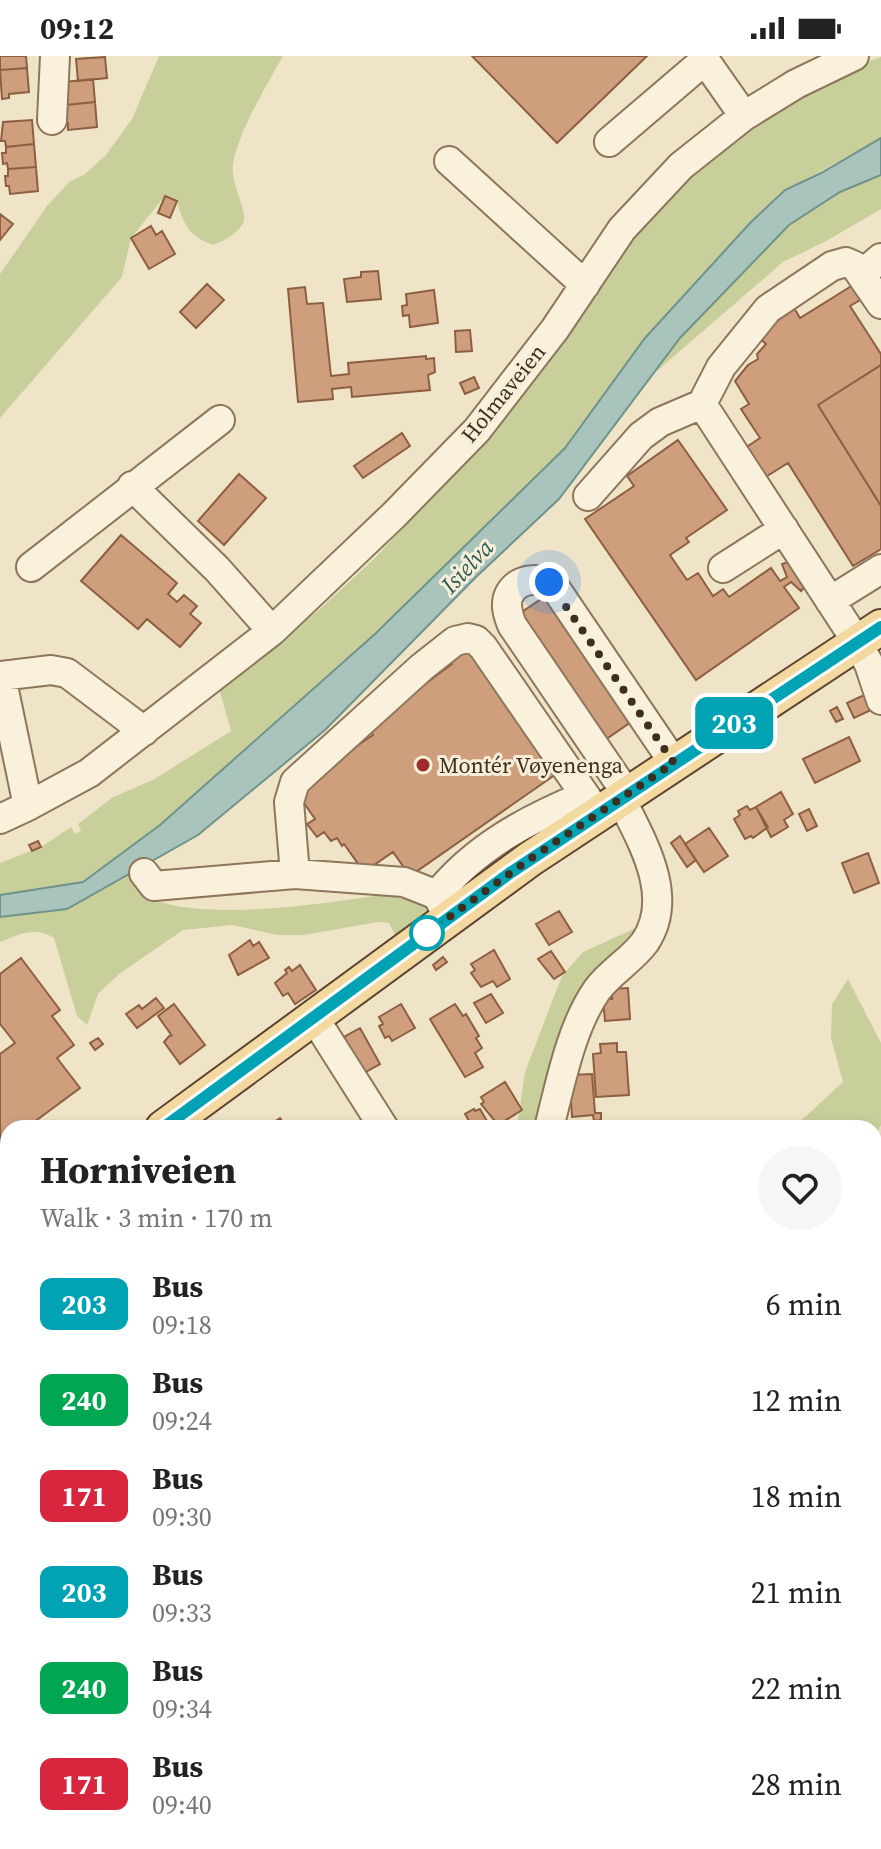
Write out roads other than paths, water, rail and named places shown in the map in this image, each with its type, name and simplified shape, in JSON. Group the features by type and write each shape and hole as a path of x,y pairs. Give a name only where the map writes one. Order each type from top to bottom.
{"main road":[{"path":"174,1120 313,1016 443,906 607,801 674,763 869,635"}],"street":[{"path":"52,120 55,56"},
{"name":"Holmaveien","path":"0,819 89,773 272,631 394,515 477,430 555,329 622,229 681,166 744,116 796,84 854,56"},
{"path":"609,142 704,58 744,116"},
{"path":"449,161 585,285"},
{"path":"588,496 641,436 660,422 702,404 721,367 768,309 832,266 846,262 855,266 872,266 881,304"},
{"path":"702,404 830,601 869,635 869,664 881,700"},
{"path":"31,567 220,420"},
{"path":"132,486 217,569 272,631"},
{"path":"723,568 784,529"},
{"path":"830,601 881,569"},
{"path":"607,801 512,625 507,603 510,592 520,583 537,579 549,582 556,589 674,763"},
{"path":"295,874 289,802 295,782 455,641 476,640 649,856 657,884 655,919 644,943 597,990 583,1016 551,1120"},
{"path":"28,806 0,676 51,670 67,673 144,731"},
{"path":"144,873 154,886 295,874 404,882 443,906"},
{"path":"313,1016 379,1120"}],"water":[{"name":"Isielva","path":"881,138 881,175 840,192 789,225 680,338 559,499 476,577 325,730 198,835 67,909 0,917 0,895 83,882 160,825 375,634 565,448 645,338 751,222 785,190"}],"place":[{"name":"Montér Vøyenenga","path":"423,765"}]}
